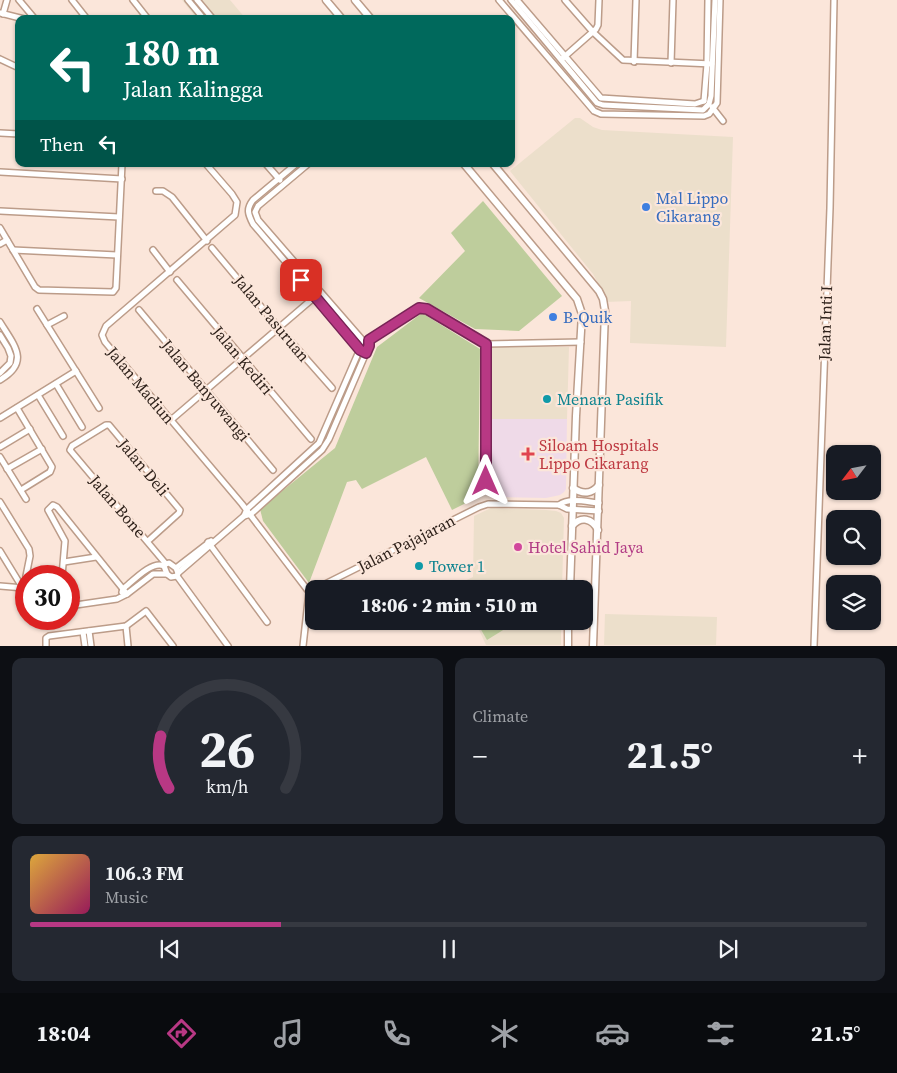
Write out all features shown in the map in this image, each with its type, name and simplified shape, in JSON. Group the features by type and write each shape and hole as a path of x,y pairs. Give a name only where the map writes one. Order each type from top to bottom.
{"street":[{"path":"7,0 2,14 15,17"},
{"path":"19,0 32,15"},
{"path":"72,0 84,15"},
{"path":"133,0 145,15"},
{"path":"188,0 200,15"},
{"path":"197,0 210,15"},
{"path":"326,0 339,15"},
{"path":"355,0 368,15"},
{"path":"499,0 512,15"},
{"path":"511,0 563,58"},
{"path":"517,0 597,103 603,105 702,110 711,96 708,0"},
{"path":"566,0 593,32 623,60 709,64"},
{"path":"555,66 593,32 598,25 599,0"},
{"path":"634,62 636,0"},
{"path":"671,63 673,0"},
{"path":"515,19 594,111 601,114 704,116 709,114 717,103 717,15 715,0"},
{"path":"709,64 720,0"},
{"name":"Jalan Inti I","path":"814,646 830,208 834,0"},
{"path":"0,59 15,66"},
{"path":"706,103 714,109 723,121"},
{"path":"0,133 15,134"},
{"path":"1,232 35,287 39,290 113,292 116,288 122,167"},
{"name":"Jalan Madiun","path":"209,167 238,202 235,215 106,326 102,335 105,342 249,511 305,580"},
{"path":"269,167 284,184"},
{"path":"292,167 248,206 248,214 253,224 360,350 366,353"},
{"path":"304,167 258,206 255,212 258,220 368,342"},
{"path":"467,167 577,299 582,314 570,580"},
{"path":"496,167 599,291 603,299 605,311 600,408 599,507 593,646"},
{"path":"0,172 122,179"},
{"path":"156,191 163,191 172,197 207,241"},
{"path":"0,211 119,217"},
{"path":"0,244 7,240"},
{"name":"Jalan Pasuruan","path":"212,248 332,388"},
{"path":"13,250 117,255"},
{"path":"153,250 170,272"},
{"name":"Jalan Kediri","path":"177,280 311,439"},
{"path":"171,420 321,292"},
{"path":"80,605 112,601 120,598 153,574 167,574 171,577 244,516 319,443 360,350 368,342 416,309 423,308 486,344 581,342"},
{"path":"37,309 99,408"},
{"name":"Jalan Banyuwangi","path":"139,310 273,470"},
{"path":"48,325 64,316"},
{"path":"0,322 14,345 18,362 13,372 0,380"},
{"path":"0,335 11,356 10,363 0,372"},
{"path":"249,511 326,445 366,353 368,342"},
{"path":"486,344 486,481"},
{"path":"0,418 76,372"},
{"path":"56,384 82,427"},
{"path":"38,395 63,436"},
{"path":"17,408 52,467 51,471 21,490"},
{"name":"Jalan Deli","path":"70,449 106,424 109,425 178,507 179,514 148,541"},
{"path":"0,447 30,429"},
{"path":"7,469 42,449"},
{"name":"Jalan Bone","path":"70,449 148,541 165,565"},
{"path":"0,457 26,499"},
{"path":"573,488 582,493 587,493 592,492 599,485"},
{"name":"Jalan Pajajaran","path":"333,580 488,504 559,505 573,501 599,507"},
{"path":"0,502 29,549 28,565"},
{"name":"Jalan Pajajaran","path":"559,505 562,508 572,510 599,507"},
{"path":"64,565 65,541 48,512 48,509 52,506 57,507 127,594"},
{"path":"572,526 581,519 586,519 596,525 598,530"},
{"path":"211,543 267,622"},
{"path":"0,551 15,574"},
{"path":"64,562 96,557"},
{"path":"120,598 123,589 152,566 161,564 172,565 228,646"},
{"path":"165,565 167,574"},
{"path":"0,586 15,587"},
{"path":"46,646 46,638 49,636 126,626 147,611 174,646"},
{"path":"126,626 128,646"},
{"path":"303,646 306,630"},
{"path":"568,630 568,646"},
{"path":"85,646 86,631"},
{"path":"86,631 91,646"}],"shaded area":[{"path":"182,0 230,0 243,15 194,15"},
{"path":"575,118 580,118 593,127 602,130 733,137 726,347 630,343 631,301 606,302 604,294 593,274 510,171"},
{"path":"491,346 569,347 567,419 490,419"},
{"name":"Siloam Hospitals Lippo Cikarang","path":"490,419 567,419 566,489 564,492 560,495 546,498 490,497"},
{"name":"Hotel Sahid Jaya","path":"491,508 546,510 561,513 564,518 562,580 467,580 473,577 474,516"},
{"path":"605,614 717,617 716,645 604,645"},
{"path":"479,630 561,630 561,645 486,645"}],"green space":[{"path":"483,201 562,296 519,331 475,329 419,298 465,251 451,233"},
{"path":"422,313 480,349 478,497 452,510 426,457 362,489 356,480 347,482 310,580 307,580 263,521 260,509 335,448 377,347"},
{"path":"481,630 503,630 487,640"}],"place":[{"name":"Mal Lippo Cikarang","path":"646,207"},
{"name":"B-Quik","path":"553,317"},
{"name":"Menara Pasifik","path":"547,399"},
{"name":"Siloam Hospitals Lippo Cikarang","path":"528,454"},
{"name":"Hotel Sahid Jaya","path":"518,547"},
{"name":"Tower 1","path":"419,566"}],"route":[{"path":"301,280 360,350 366,353 369,340 419,308 427,309 486,344 486,481"}]}
